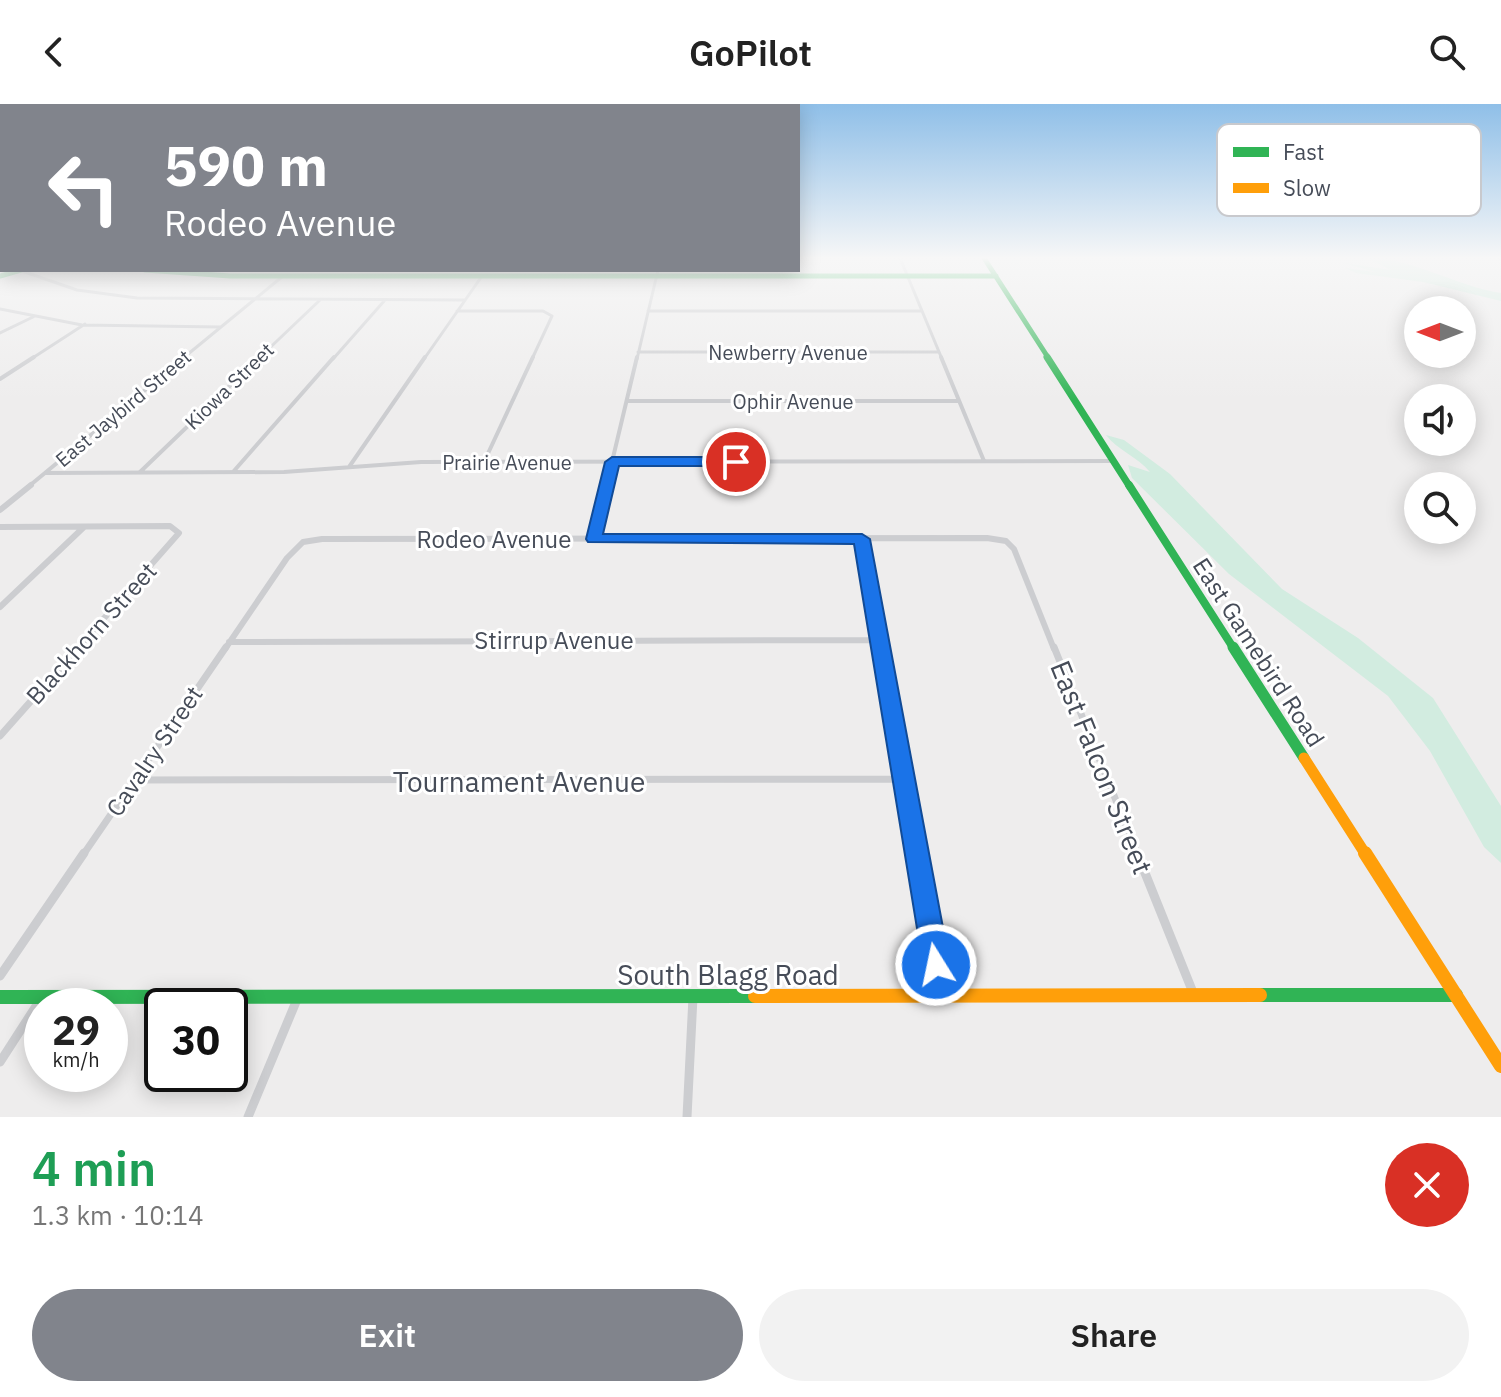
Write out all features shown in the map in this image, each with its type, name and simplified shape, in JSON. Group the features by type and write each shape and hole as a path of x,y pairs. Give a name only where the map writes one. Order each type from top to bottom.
{"main road":[{"name":"East Gamebird Road","path":"1015,305 1501,1066"},
{"name":"South Blagg Road","path":"128,997 1456,995"},
{"name":"South Blagg Road","path":"0,997 24,997"}],"street":[{"name":"East Jaybird Street","path":"0,510 248,305"},
{"name":"Kiowa Street","path":"139,473 314,305"},
{"path":"233,472 380,305"},
{"path":"349,467 461,305"},
{"path":"594,539 649,305"},
{"path":"920,305 984,461"},
{"path":"0,309 85,324 221,327"},
{"path":"457,311 550,313 552,316 484,462"},
{"path":"648,311 922,311"},
{"path":"0,333 33,317"},
{"path":"0,379 85,324"},
{"name":"Newberry Avenue","path":"638,352 939,352"},
{"name":"Ophir Avenue","path":"627,401 959,401"},
{"name":"Prairie Avenue","path":"45,473 284,472 417,462 1114,461"},
{"name":"Blackhorn Street","path":"0,736 177,537 178,530 170,526 84,527"},
{"path":"0,527 84,527"},
{"path":"0,607 84,527"},
{"name":"Rodeo Avenue","path":"318,539 987,538 1006,541"},
{"name":"Cavalry Street","path":"0,976 293,550 303,542 318,539"},
{"path":"862,539 942,996"},
{"name":"East Falcon Street","path":"1006,541 1014,549 1194,995"},
{"name":"Stirrup Avenue","path":"229,642 879,640"},
{"name":"Tournament Avenue","path":"134,780 903,779"},
{"path":"687,1117 693,996"},
{"path":"248,1117 298,997"},
{"path":"0,1062 24,1025"}],"green space":[{"path":"1106,435 1124,440 1170,474 1282,589 1358,638 1433,698 1501,806 1501,863 1484,847 1430,751 1388,696 1229,574 1132,478 1128,465 1150,472"}],"traffic: fast":[{"path":"1014,305 1304,758"},
{"path":"1260,995 1456,995"},
{"path":"0,997 755,996"}],"traffic: slow":[{"path":"1304,758 1501,1066"},
{"path":"755,996 1260,995"}],"route":[{"path":"736,462 612,462 594,539 862,539 936,965"}]}
